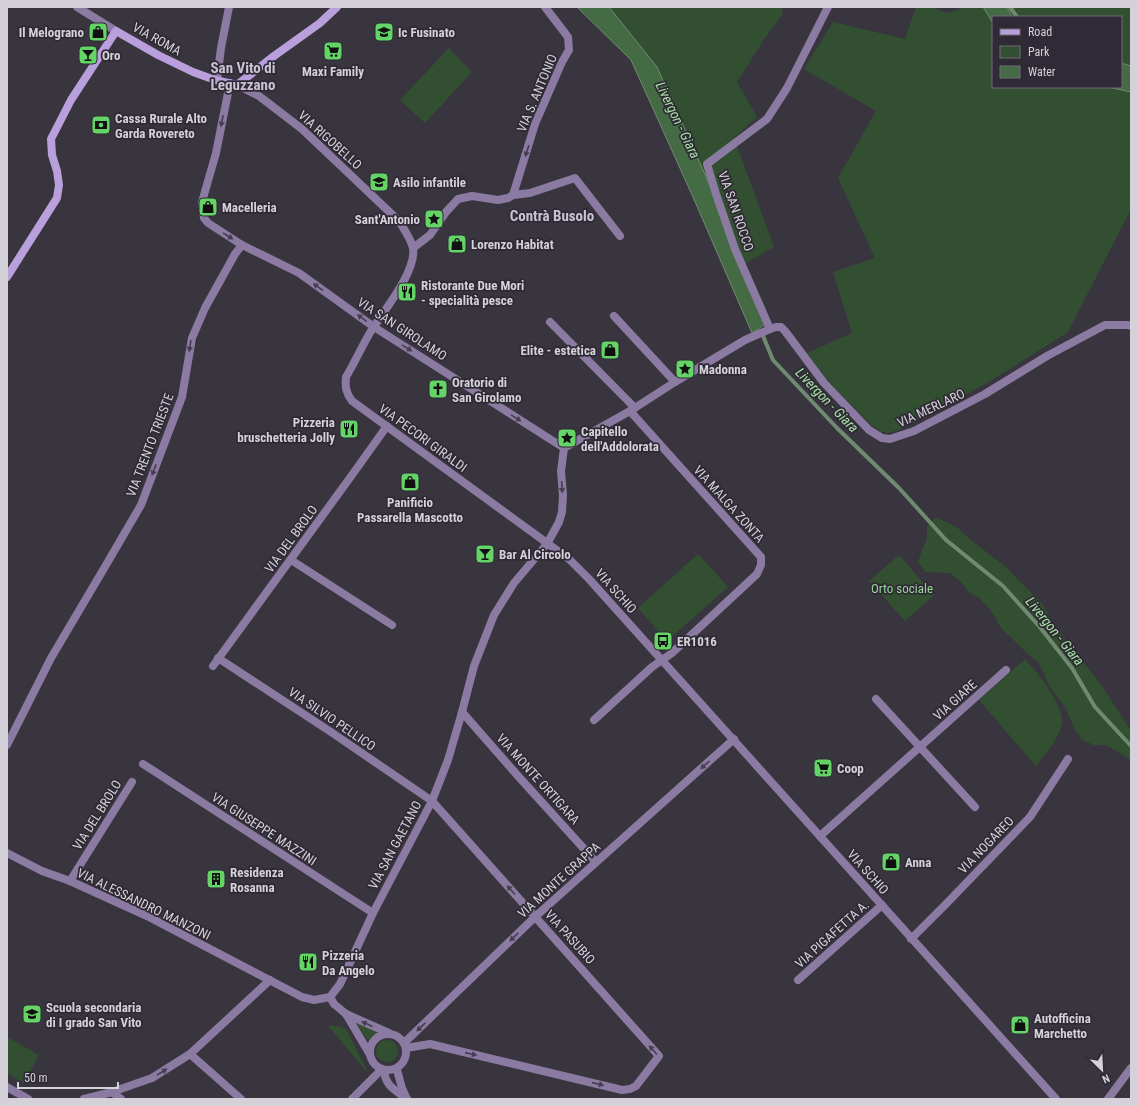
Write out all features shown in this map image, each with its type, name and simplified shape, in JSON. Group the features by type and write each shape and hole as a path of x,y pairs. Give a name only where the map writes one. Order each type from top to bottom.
{"main road":[{"path":"234,84 320,23 337,7"},
{"name":"VIA ROMA","path":"116,31 158,55 193,72 234,84"},
{"path":"7,277 9,268 57,198 57,171 52,155 51,139 71,100 116,31"}],"street":[{"name":"VIA ROMA","path":"77,7 116,31"},
{"path":"217,80 221,48 229,7"},
{"name":"VIA S. ANTONIO","path":"513,194 536,124 562,62 569,50 568,37 546,7"},
{"name":"VIA SAN ROCCO","path":"770,328 736,249 707,164 767,119 787,88 828,7"},
{"path":"234,84 202,202 204,218 208,223 242,244"},
{"name":"VIA RIGOBELLO","path":"234,84 259,96 302,129 399,221 413,248"},
{"path":"374,327 403,282 413,260 413,248 430,235 446,212 458,199 472,196 498,200 508,198 513,194 530,193 575,178 620,236"},
{"name":"VIA SAN GIROLAMO","path":"242,244 299,274 374,327 564,448"},
{"name":"VIA TRENTO TRIESTE","path":"7,745 51,658 141,505 182,397 192,338 205,308 242,244"},
{"path":"614,316 675,382"},
{"path":"550,322 632,409"},
{"name":"VIA MERLARO","path":"770,328 781,327 824,383 869,430 882,438 890,439 914,432 985,394 1047,356 1106,325 1131,326"},
{"name":"VIA PECORI GIRALDI","path":"374,327 346,377 345,385 348,396 352,401 547,544"},
{"path":"547,544 559,522 562,512 563,495 561,471 564,448 632,409 745,340 770,328"},
{"name":"VIA MALGA ZONTA","path":"632,409 761,557 761,565 757,574 662,661"},
{"name":"VIA DEL BROLO","path":"213,666 387,426"},
{"name":"VIA SCHIO","path":"547,544 569,560 589,579 1056,1099"},
{"name":"VIA SAN GAETANO","path":"330,997 340,984 373,913 432,801 448,760 474,666 494,615 514,583 547,544"},
{"path":"291,560 392,625"},
{"name":"VIA SILVIO PELLICO","path":"218,658 331,732 432,801"},
{"path":"594,720 652,667 662,661"},
{"name":"VIA GIARE","path":"820,836 1006,670"},
{"path":"876,699 975,806"},
{"name":"VIA MONTE ORTIGARA","path":"462,712 596,862"},
{"name":"VIA MONTE GRAPPA","path":"405,1045 536,916 734,739"},
{"name":"VIA NOGAREO","path":"911,939 1030,817 1068,759"},
{"name":"VIA GIUSEPPE MAZZINI","path":"143,764 373,913"},
{"name":"VIA DEL BROLO","path":"70,881 132,782"},
{"name":"VIA PASUBIO","path":"405,1045 430,1044 622,1090 636,1086 659,1056 536,916 432,801"},
{"name":"VIA ALESSANDRO MANZONI","path":"7,853 147,916 270,980"},
{"name":"VIA PIGAFETTA A.","path":"798,980 882,905"},
{"path":"84,1099 112,1092 152,1078 190,1054 270,980 302,997 314,1000 330,997 334,1004 346,1014 389,1034 398,1036 405,1045 406,1053 402,1064 394,1069 383,1070 375,1066 346,1014"},
{"path":"369,1053 373,1041 377,1037 383,1034 389,1034"},
{"path":"190,1054 240,1099"},
{"path":"398,1067 397,1070 402,1088 407,1099"},
{"path":"1108,1099 1131,1068"},
{"path":"352,1099 383,1070"},
{"path":"383,1070 385,1079 407,1099"},
{"path":"7,1087 28,1099"},
{"path":"112,1092 121,1099"}],"green space":[{"path":"609,7 783,7 783,13 737,82 757,117 734,138 774,247 744,264 657,67"},
{"path":"916,7 932,7 947,13 959,9 959,7 983,7 992,21 992,88 1113,88 1131,92 1131,209 1068,332 989,382 899,430 888,433 880,431 870,424 827,380 807,353 852,333 833,272 875,258 838,178 876,111 804,69 833,22 905,39"},
{"path":"1007,7 1131,7 1131,66 1122,63 1122,16 1012,16"},
{"path":"449,48 472,72 425,123 400,100"},
{"path":"936,517 958,528 967,537 1006,567 1041,602 1052,623 1100,683 1131,731 1131,760 1106,745 1094,745 1082,740 1075,730 1065,707 1050,687 1039,663 1001,628 988,607 979,598 968,591 960,581 950,573 925,572 918,562 927,539 927,526"},
{"path":"698,554 728,587 667,641 638,608"},
{"name":"Orto sociale","path":"899,555 934,595 905,621 869,581"},
{"path":"1025,659 1049,689 1062,716 1062,723 1058,735 1052,746 1036,766 979,700"},
{"path":"355,1021 377,1032 368,1041"},
{"path":"330,1025 346,1029 368,1072 329,1027"},
{"path":"7,1037 39,1055 24,1083 7,1073"},
{"path":"387,1040 395,1043 398,1051 395,1059 387,1062 379,1059 376,1051 379,1043"}],"water":[{"path":"577,7 609,7 657,67 770,321 752,333 631,60"},
{"path":"983,7 1007,7 1012,16 992,16 992,21"},
{"path":"1122,63 1131,66 1131,92 1113,88 1122,88"}],"waterway":[{"path":"1010,7 1016,16"},
{"name":"Livergon - Giara","path":"761,331 773,360 837,428 899,488 946,540 1003,586 1039,626 1072,668 1095,707 1131,746"}],"place":[{"name":"Il Melograno","path":"98,32"},
{"name":"Ic Fusinato","path":"384,32"},
{"name":"Maxi Family","path":"333,51"},
{"name":"Oro","path":"88,55"},
{"name":"Cassa Rurale Alto Garda Rovereto","path":"101,125"},
{"name":"Asilo infantile","path":"379,182"},
{"name":"Macelleria","path":"208,207"},
{"name":"Sant'Antonio","path":"434,219"},
{"name":"Lorenzo Habitat","path":"457,244"},
{"name":"Ristorante Due Mori - specialità pesce","path":"407,292"},
{"name":"Elite - estetica","path":"610,350"},
{"name":"Madonna","path":"685,369"},
{"name":"Oratorio di San Girolamo","path":"438,389"},
{"name":"Pizzeria bruschetteria Jolly","path":"349,429"},
{"name":"Capitello dell'Addolorata","path":"567,438"},
{"name":"Panificio Passarella Mascotto","path":"410,482"},
{"name":"Bar Al Circolo","path":"485,554"},
{"name":"ER1016","path":"663,641"},
{"name":"Coop","path":"823,768"},
{"name":"Anna","path":"891,862"},
{"name":"Residenza Rosanna","path":"216,879"},
{"name":"Pizzeria Da Angelo","path":"308,962"},
{"name":"Scuola secondaria di I grado San Vito","path":"32,1014"},
{"name":"Autofficina Marchetto","path":"1020,1025"}],"district":[{"name":"San Vito di Leguzzano","path":"243,76"},
{"name":"Contrà Busolo","path":"552,216"}]}
